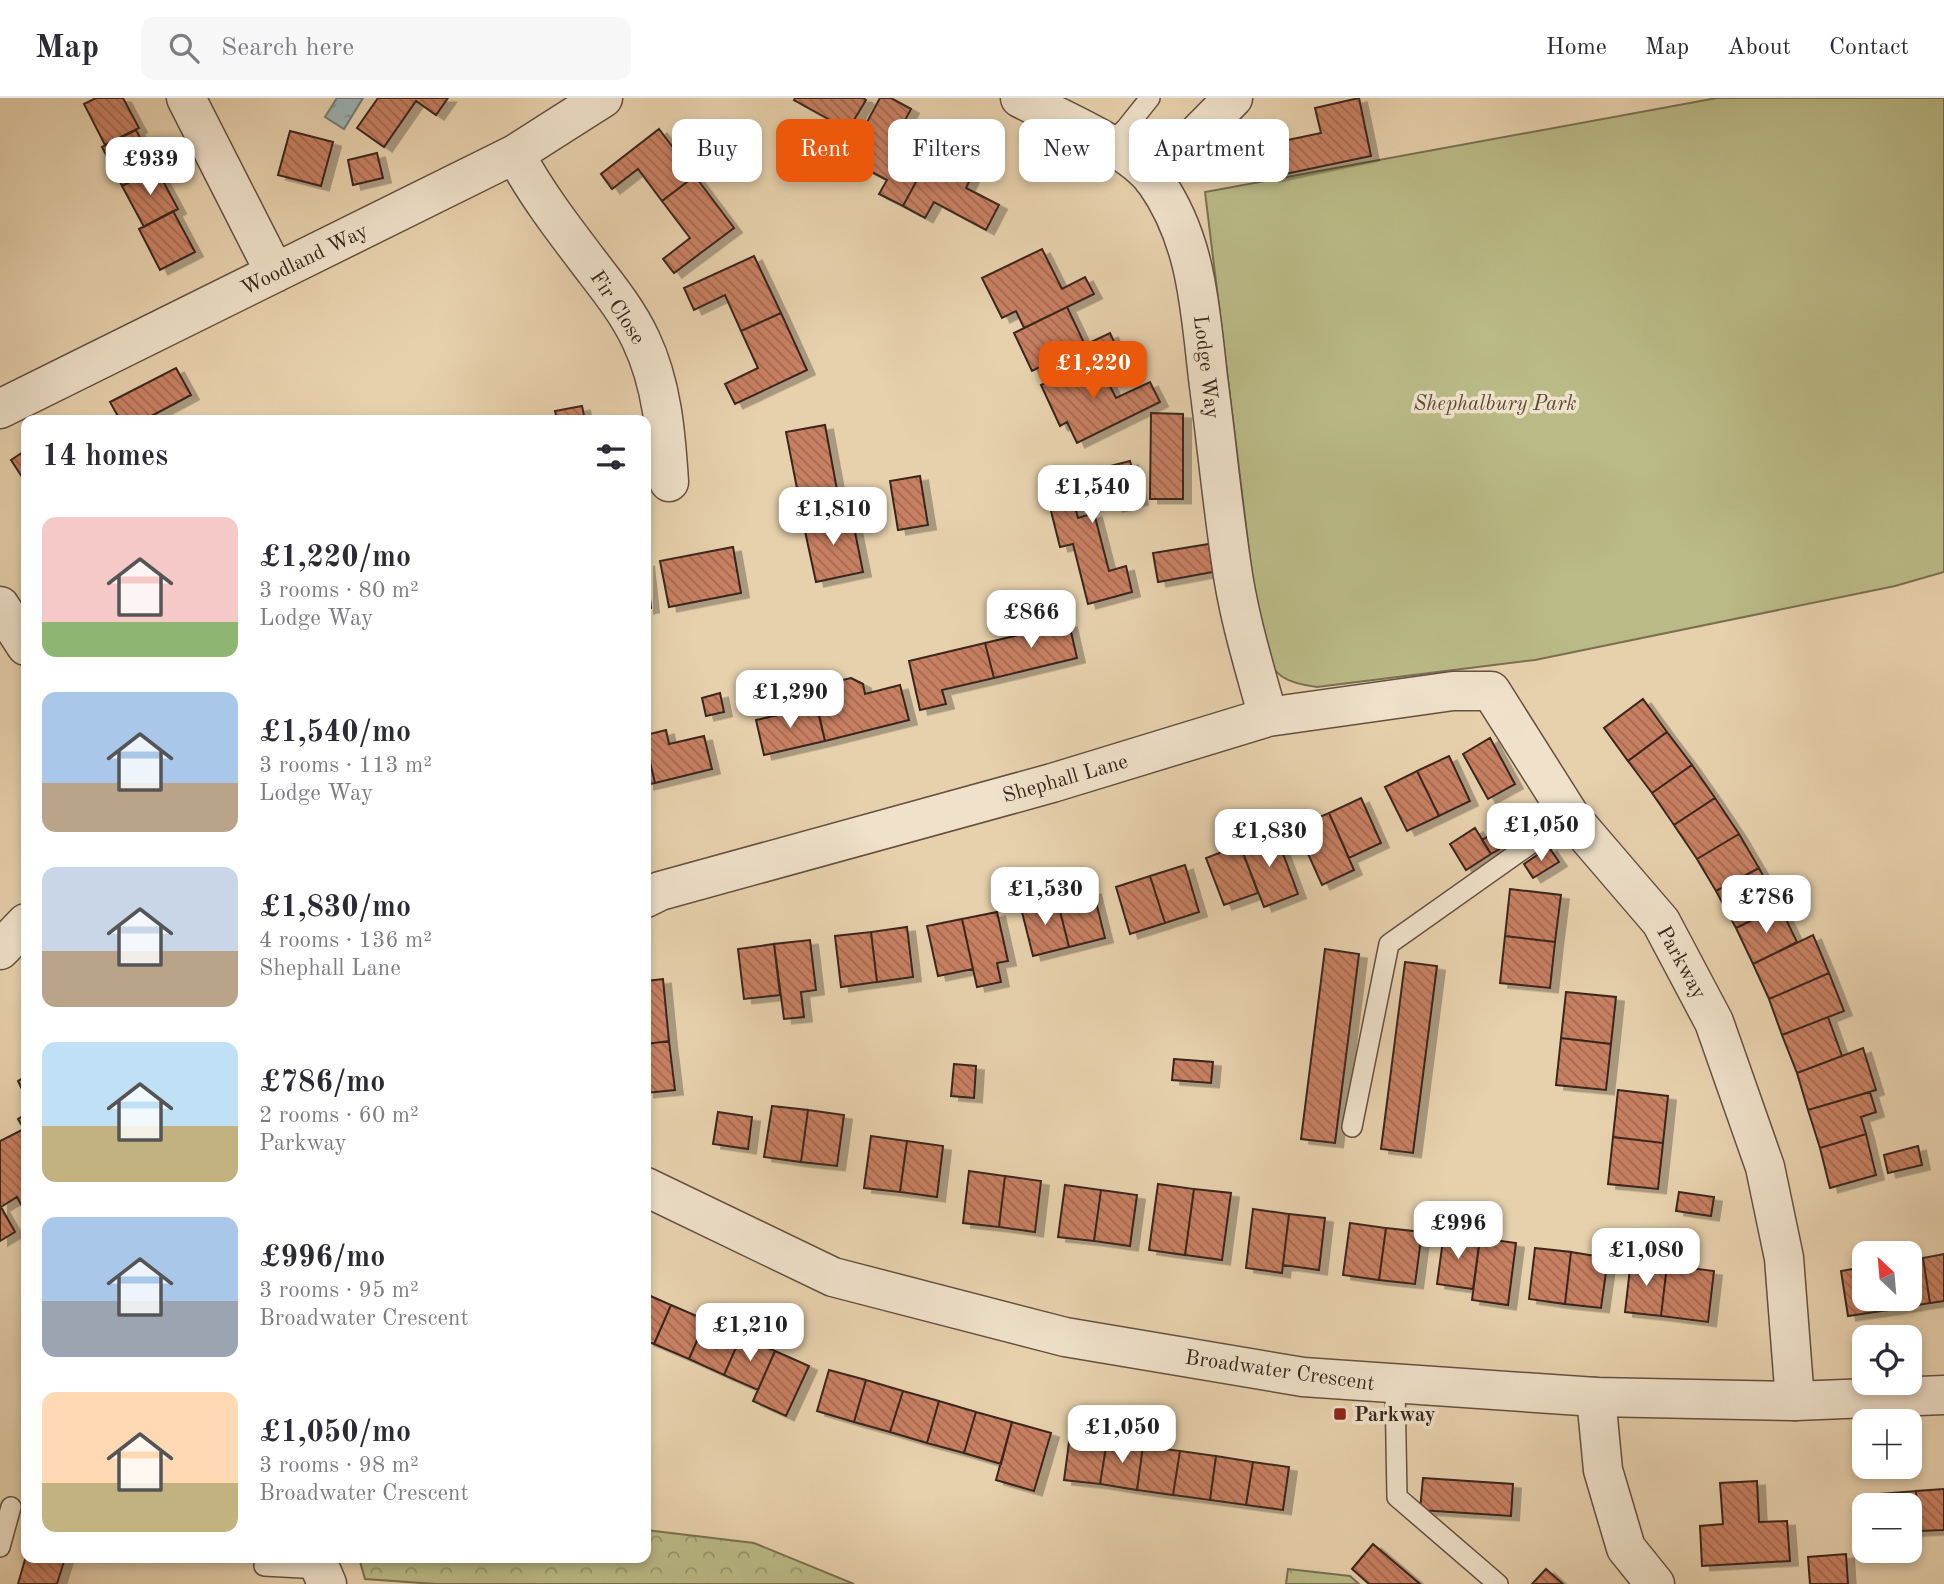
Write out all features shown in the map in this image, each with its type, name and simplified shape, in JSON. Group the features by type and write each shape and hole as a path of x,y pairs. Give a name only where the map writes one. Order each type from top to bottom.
{"street":[{"path":"186,98 275,273"},
{"name":"Woodland Way","path":"0,409 514,154 603,98"},
{"name":"Lodge Way","path":"1020,98 1060,119"},
{"path":"1212,119 1233,98"},
{"name":"Fir Close","path":"514,154 536,192 620,304 641,339 660,397 669,482"},
{"name":"Lodge Way","path":"1155,182 1178,220 1195,275 1231,565 1243,626 1268,717"},
{"path":"0,606 21,638"},
{"name":"Shephall Lane","path":"651,896 686,884 1052,783 1268,717 1453,691 1491,691"},
{"name":"Parkway","path":"1491,691 1570,816 1661,922 1714,1022 1765,1167 1784,1258 1795,1401"},
{"path":"0,950 21,928"},
{"name":"Broadwater Crescent","path":"651,1189 833,1278 1065,1337 1303,1377 1596,1397 1795,1401 1944,1395"},
{"path":"1596,1397 1604,1470 1626,1548 1655,1584"}],"lane":[{"path":"1115,139 1150,98"},
{"path":"1352,1127 1389,944 1570,816"},
{"path":"1395,1385 1397,1497 1498,1584"},
{"path":"0,1547 11,1507"},
{"path":"264,1566 321,1570"}],"green space":[{"name":"Shephalbury Park","path":"1717,98 1944,98 1944,572 1895,586 1535,660 1317,687 1282,677 1261,648 1205,192 1259,182 1289,182 1289,177"},
{"path":"651,1531 754,1543 854,1584 436,1584 365,1579 360,1563 651,1563"},
{"path":"1288,1569 1350,1576 1359,1584 1286,1584"}],"water":[{"path":"337,98 363,98 344,129 325,117"}],"building":[{"path":"96,98 123,98 139,128 105,145 84,104"},
{"path":"378,98 448,98 436,115 416,101 384,147 357,128"},
{"path":"880,98 891,98 911,109 906,119 888,119 888,182 916,182 903,206 879,194 887,180 874,173 874,119 869,119"},
{"path":"1359,98 1371,156 1289,173 1289,140 1321,133 1315,108"},
{"path":"794,100 866,100 855,119 828,119"},
{"path":"659,129 672,146 672,182 687,182 662,201 638,169 612,189 601,174"},
{"path":"136,130 156,168 122,186 102,147"},
{"path":"290,131 333,142 321,186 278,175"},
{"path":"377,153 383,178 353,185 348,160"},
{"path":"156,168 178,209 144,227 122,186"},
{"path":"687,182 700,182 734,228 674,273 663,259 690,238 662,201"},
{"path":"916,182 969,182 966,188 999,205 986,230 934,202 925,218 903,206"},
{"path":"173,211 195,252 160,270 139,229"},
{"path":"1042,249 1062,289 1085,277 1094,294 1024,328 1016,311 1002,318 982,278"},
{"path":"754,256 781,313 741,331 725,295 694,310 684,288"},
{"path":"1067,307 1085,345 1110,333 1117,348 1057,377 1050,362 1032,371 1014,333"},
{"path":"781,313 807,370 735,404 725,384 758,368 741,331"},
{"path":"1096,358 1116,398 1150,382 1160,402 1077,443 1067,422 1060,426 1041,385"},
{"path":"176,368 191,395 153,415 117,415 110,402"},
{"path":"582,406 584,415 556,415 555,411"},
{"path":"1151,413 1183,414 1183,499 1150,499"},
{"path":"825,425 840,506 802,514 786,432"},
{"path":"21,453 21,475 11,460"},
{"path":"1130,461 1140,500 1115,507 1112,497 1075,506 1078,518 1094,513 1109,571 1126,566 1132,592 1088,604 1073,544 1060,547 1044,483"},
{"path":"920,476 928,525 898,530 890,481"},
{"path":"851,512 863,572 816,582 803,522"},
{"path":"1209,544 1213,572 1158,582 1153,553"},
{"path":"733,547 741,593 669,607 660,561"},
{"path":"1069,623 1077,658 994,678 985,643"},
{"path":"985,643 994,678 942,690 946,704 920,710 909,661"},
{"path":"851,678 863,684 865,694 900,685 909,720 825,741 812,687"},
{"path":"720,693 724,712 706,716 702,698"},
{"path":"1643,699 1667,732 1628,761 1604,728"},
{"path":"817,706 825,741 764,755 756,720"},
{"path":"666,730 669,744 704,736 712,769 655,783 651,766 651,734"},
{"path":"1667,732 1692,765 1652,793 1628,761"},
{"path":"1490,738 1515,784 1488,799 1463,754"},
{"path":"1449,756 1470,801 1439,816 1417,771"},
{"path":"1692,765 1715,798 1674,825 1652,793"},
{"path":"651,766 655,783 651,784"},
{"path":"1417,771 1439,816 1407,831 1385,787"},
{"path":"1361,798 1381,843 1349,858 1329,813"},
{"path":"1715,798 1739,834 1697,859 1674,825"},
{"path":"1329,813 1354,870 1322,885 1296,827"},
{"path":"1512,822 1520,837 1491,854 1482,840"},
{"path":"1475,828 1491,854 1466,870 1450,844"},
{"path":"1275,832 1298,894 1264,907 1240,845"},
{"path":"1739,834 1759,868 1716,891 1697,859"},
{"path":"1240,845 1258,893 1224,905 1206,858"},
{"path":"1549,847 1559,862 1533,878 1524,864"},
{"path":"1185,865 1199,912 1165,923 1150,876"},
{"path":"1759,868 1780,907 1736,928 1716,891"},
{"path":"1150,876 1165,923 1130,934 1116,887"},
{"path":"1510,889 1561,895 1555,942 1505,936"},
{"path":"1093,890 1105,938 1069,947 1057,899"},
{"path":"1057,899 1069,947 1033,956 1021,908"},
{"path":"1780,907 1797,942 1753,964 1736,928"},
{"path":"997,912 1008,961 997,963 1001,982 977,987 962,919"},
{"path":"962,919 973,969 938,976 927,926"},
{"path":"907,927 913,977 877,982 871,932"},
{"path":"871,932 877,982 841,987 835,936"},
{"path":"1813,935 1829,973 1769,999 1753,964"},
{"path":"1505,936 1555,942 1550,988 1500,983"},
{"path":"810,940 816,990 801,992 804,1017 784,1019 774,944"},
{"path":"774,944 780,995 744,999 738,949"},
{"path":"1325,949 1359,954 1335,1143 1301,1139"},
{"path":"1405,962 1437,966 1413,1153 1381,1149"},
{"path":"1829,973 1844,1011 1782,1035 1769,999"},
{"path":"663,979 669,1041 651,1043 651,980"},
{"path":"1566,992 1616,997 1611,1044 1561,1038"},
{"path":"1828,1017 1842,1056 1797,1073 1782,1035"},
{"path":"1561,1038 1611,1044 1606,1090 1556,1085"},
{"path":"669,1041 675,1090 651,1092 651,1043"},
{"path":"1863,1048 1876,1090 1808,1110 1797,1073"},
{"path":"1174,1059 1213,1062 1211,1083 1172,1080"},
{"path":"954,1064 976,1066 974,1098 951,1096"},
{"path":"1618,1090 1668,1096 1663,1143 1613,1137"},
{"path":"1870,1092 1876,1112 1861,1117 1866,1134 1820,1148 1808,1110"},
{"path":"772,1106 808,1110 801,1162 764,1157"},
{"path":"808,1110 844,1115 837,1166 801,1162"},
{"path":"718,1112 752,1117 748,1149 713,1144"},
{"path":"21,1130 21,1205 17,1197 1,1207 15,1232 0,1241 0,1141"},
{"path":"1866,1134 1876,1175 1830,1188 1820,1148"},
{"path":"871,1136 907,1141 900,1192 864,1188"},
{"path":"1613,1137 1663,1143 1658,1189 1608,1184"},
{"path":"907,1141 943,1146 937,1197 900,1192"},
{"path":"1918,1146 1922,1165 1888,1173 1884,1155"},
{"path":"969,1171 1005,1176 999,1227 963,1223"},
{"path":"1005,1176 1041,1181 1035,1232 999,1227"},
{"path":"1158,1184 1194,1189 1185,1255 1149,1250"},
{"path":"1065,1185 1101,1190 1094,1241 1058,1237"},
{"path":"1194,1189 1231,1193 1222,1260 1185,1255"},
{"path":"1101,1190 1137,1195 1130,1246 1094,1241"},
{"path":"1679,1192 1714,1197 1711,1216 1676,1211"},
{"path":"1253,1209 1289,1214 1282,1273 1246,1268"},
{"path":"1289,1214 1325,1218 1319,1270 1283,1265"},
{"path":"1350,1223 1386,1228 1379,1280 1343,1275"},
{"path":"1386,1228 1422,1232 1415,1284 1379,1280"},
{"path":"1444,1233 1480,1238 1473,1289 1437,1284"},
{"path":"1480,1238 1516,1243 1508,1305 1472,1300"},
{"path":"1535,1248 1571,1252 1565,1304 1529,1299"},
{"path":"1571,1252 1608,1258 1601,1308 1565,1304"},
{"path":"1944,1254 1944,1301 1930,1303 1923,1258"},
{"path":"1922,1258 1930,1303 1922,1304"},
{"path":"1631,1260 1667,1265 1661,1316 1625,1312"},
{"path":"1667,1265 1714,1271 1708,1322 1661,1316"},
{"path":"1852,1269 1852,1311 1882,1311 1848,1316 1841,1271"},
{"path":"651,1296 671,1305 654,1344 651,1343"},
{"path":"671,1305 706,1320 689,1359 654,1344"},
{"path":"706,1320 741,1336 724,1375 689,1359"},
{"path":"741,1336 775,1351 758,1390 724,1375"},
{"path":"775,1351 809,1366 786,1416 753,1401"},
{"path":"829,1370 866,1380 854,1422 817,1411"},
{"path":"866,1380 903,1391 890,1432 854,1422"},
{"path":"903,1391 939,1401 927,1443 890,1432"},
{"path":"939,1401 976,1412 964,1453 927,1443"},
{"path":"976,1412 1012,1422 1001,1464 964,1453"},
{"path":"1012,1422 1051,1433 1034,1491 996,1480"},
{"path":"1070,1435 1107,1441 1100,1484 1064,1480"},
{"path":"1107,1441 1143,1446 1137,1490 1100,1484"},
{"path":"1143,1446 1180,1451 1173,1495 1137,1490"},
{"path":"1180,1451 1216,1456 1210,1500 1173,1495"},
{"path":"1216,1456 1253,1462 1246,1505 1210,1500"},
{"path":"1253,1462 1289,1467 1283,1510 1246,1505"},
{"path":"1423,1478 1513,1484 1511,1516 1420,1510"},
{"path":"1757,1481 1759,1522 1787,1521 1790,1561 1702,1566 1700,1526 1723,1524 1720,1483"},
{"path":"1944,1489 1944,1530 1922,1531 1922,1493 1916,1491"},
{"path":"1373,1544 1420,1584 1369,1584 1352,1569"},
{"path":"1846,1554 1848,1584 1810,1584 1808,1557"},
{"path":"24,1563 63,1563 57,1584 18,1584"},
{"path":"1546,1569 1563,1584 1532,1584"}],"place":[{"name":"Parkway","path":"1340,1414"}]}
